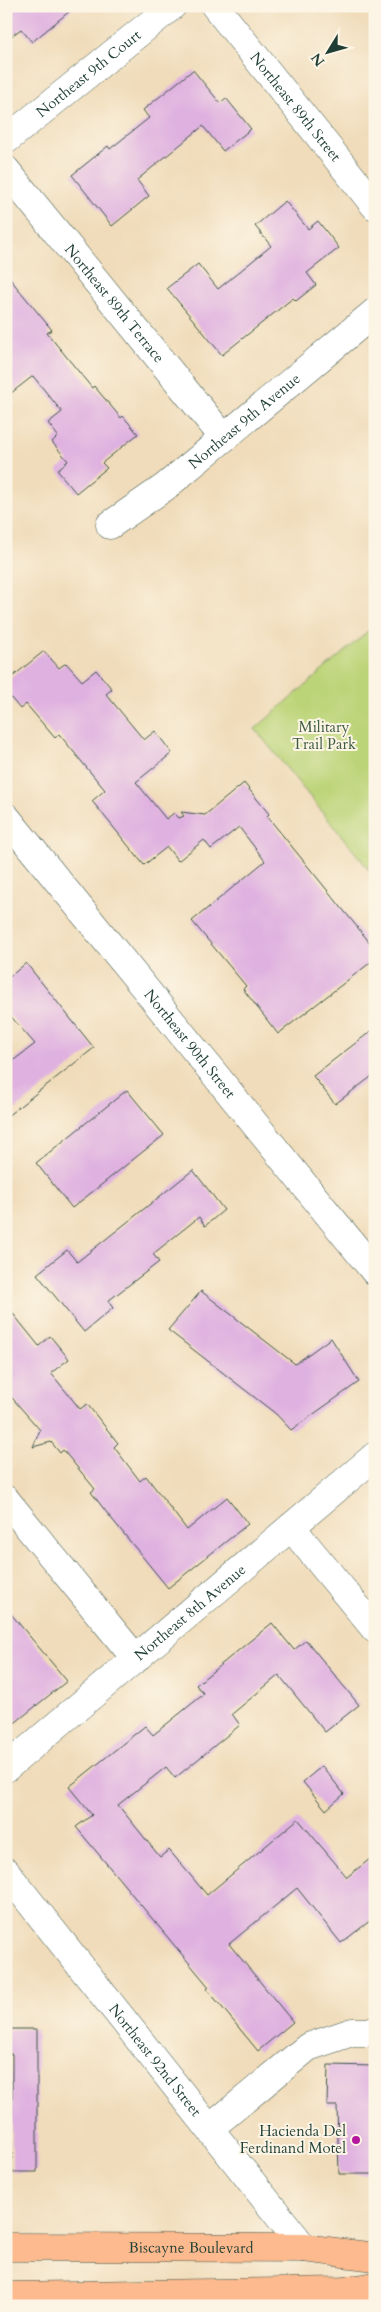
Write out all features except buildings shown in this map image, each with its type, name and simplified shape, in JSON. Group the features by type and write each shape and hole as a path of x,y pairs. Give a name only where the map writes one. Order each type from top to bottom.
{"main road":[{"name":"Biscayne Boulevard","path":"6,2247 304,2248 375,2257"},
{"path":"6,2296 349,2298 375,2286"}],"street":[{"name":"Northeast 9th Court","path":"6,140 172,6"},
{"name":"Northeast 89th Street","path":"215,6 375,206"},
{"name":"Northeast 89th Terrace","path":"6,170 224,438"},
{"name":"Northeast 9th Avenue","path":"110,525 165,487 375,312"},
{"name":"Northeast 90th Street","path":"6,816 375,1272"},
{"name":"Northeast 8th Avenue","path":"6,1768 375,1456"},
{"path":"6,1500 136,1659"},
{"path":"291,1527 375,1629"},
{"name":"Northeast 92nd Street","path":"6,1872 304,2248"},
{"path":"210,2128 308,2046 352,2032 375,2032"}],"green space":[{"name":"Military Trail Park","path":"375,625 375,877 255,729"}],"place":[{"name":"Hacienda Del Ferdinand Motel","path":"356,2140"}]}
